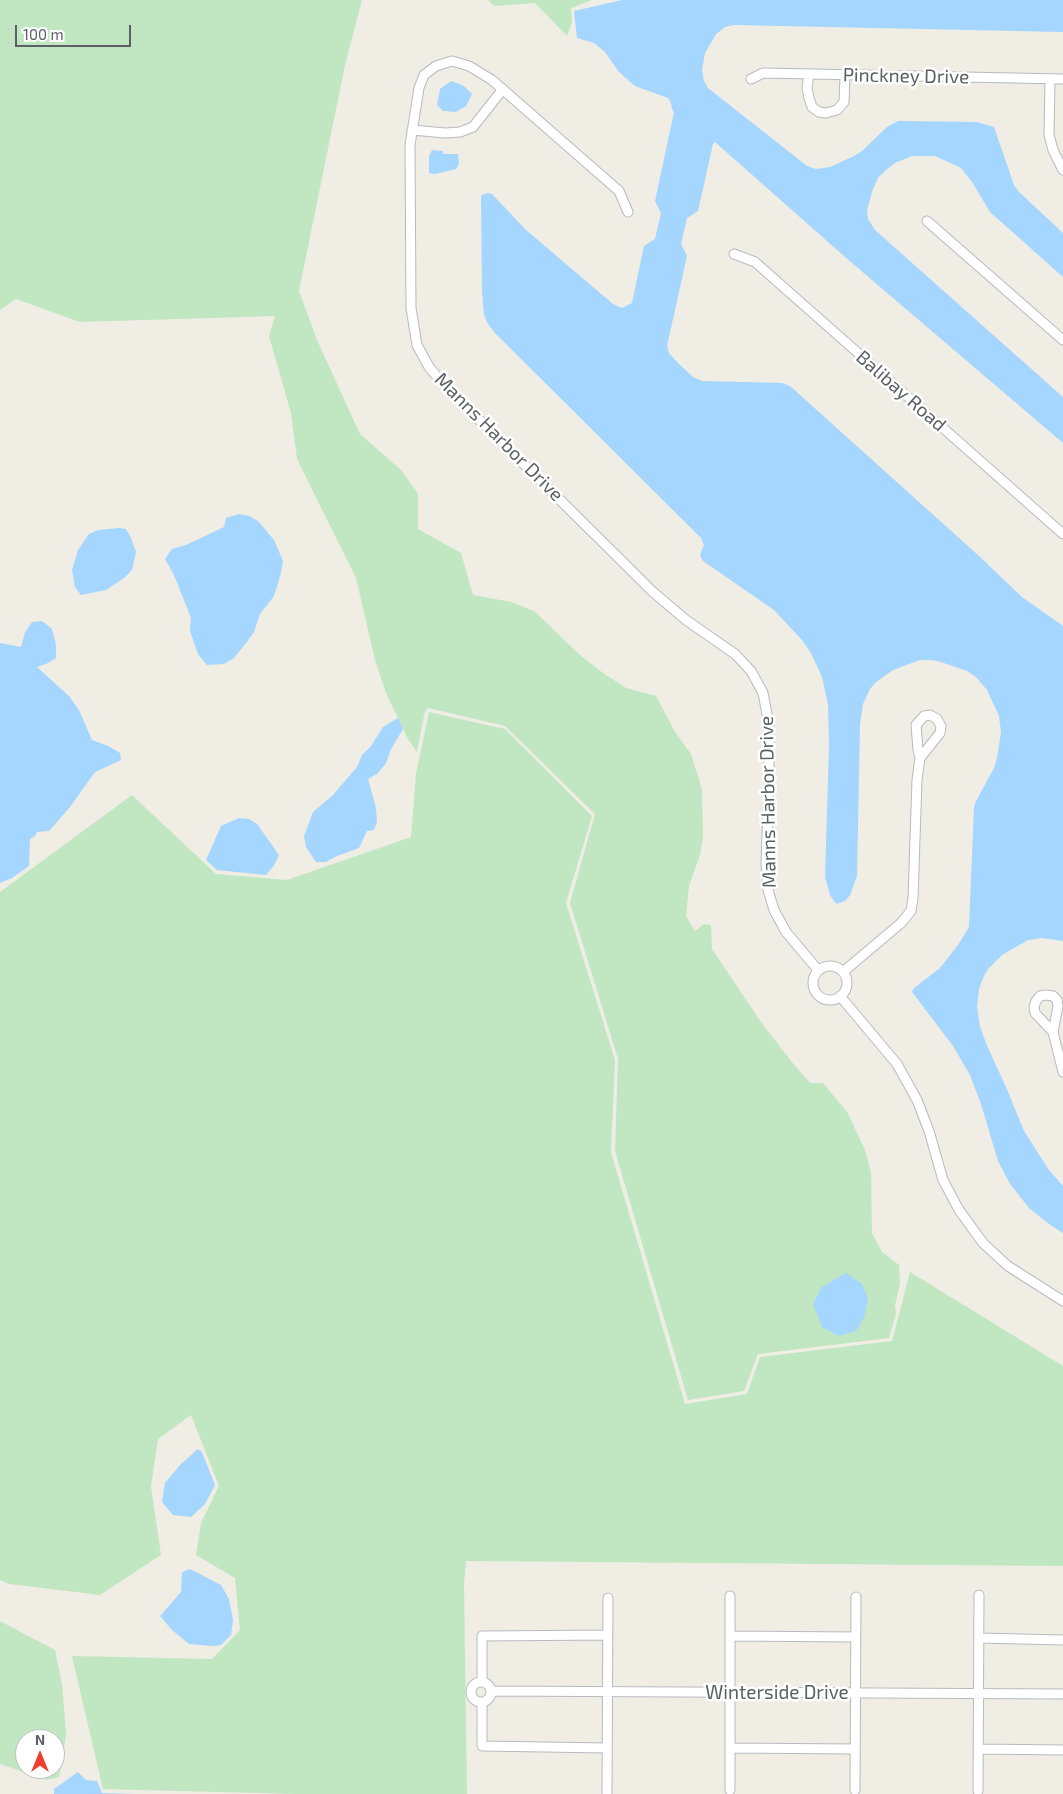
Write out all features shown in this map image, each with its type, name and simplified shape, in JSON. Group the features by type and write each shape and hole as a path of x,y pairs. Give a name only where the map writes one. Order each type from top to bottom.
{"street":[{"name":"Manns Harbor Drive","path":"628,212 619,191 492,80 469,66 452,61 436,66 424,75 418,88 410,145 411,308 418,345 429,367 444,385 653,592 686,620 735,654 751,671 763,694 769,725 766,863 768,890 774,910 786,932 818,970"},
{"name":"Pinckney Drive","path":"751,79 764,73 1063,79"},
{"path":"809,74 808,98 812,107 819,112 826,113 837,110 844,102 845,75"},
{"path":"1050,79 1049,135 1053,150 1063,170"},
{"path":"412,130 445,133 460,132 473,127 503,90"},
{"path":"927,221 1063,340"},
{"name":"Balibay Road","path":"734,254 755,262 1063,534"},
{"path":"843,972 901,923 911,912 917,780 920,758"},
{"path":"834,966 843,972 847,982 844,992 840,996 830,1000 819,996 815,992 813,980 818,970 834,966"},
{"path":"840,996 897,1064 917,1100 929,1132 943,1180 959,1210 983,1243 1008,1266 1063,1301"},
{"path":"1053,1032 1063,1072"},
{"path":"978,1791 980,1595"},
{"path":"730,1596 730,1790"},
{"path":"855,1790 856,1597"},
{"path":"607,1794 608,1598"},
{"path":"482,1682 482,1636 608,1635"},
{"path":"730,1636 856,1637"},
{"path":"979,1638 1063,1640"},
{"path":"482,1682 489,1686 491,1691 490,1698 482,1702 475,1700 471,1695 474,1685 482,1682"},
{"name":"Winterside Drive","path":"491,1691 1063,1694"},
{"path":"482,1702 482,1746 607,1748"},
{"path":"730,1748 855,1748"},
{"path":"978,1749 1063,1750"}],"green space":[{"path":"0,0 362,0 345,65 299,291 317,340 360,434 402,471 418,494 418,529 461,553 473,595 511,602 534,611 580,655 603,673 626,688 656,696 675,732 691,754 702,789 703,836 700,855 689,886 686,916 695,931 704,924 711,925 712,949 761,1022 810,1083 823,1083 847,1112 865,1150 871,1173 872,1233 882,1252 899,1265 900,1284 895,1305 896,1314 889,1338 758,1354 744,1391 688,1400 615,1151 618,1059 570,903 595,814 505,726 428,708 425,711 417,752 408,739 386,693 375,660 356,578 297,459 291,413 269,336 275,316 80,322 16,299 0,310"},
{"path":"488,0 592,0 571,8 572,22 567,36 535,3 494,6"},
{"path":"429,712 505,729 592,816 566,903 615,1060 611,1152 685,1404 747,1394 760,1357 892,1341 910,1272 1063,1366 1063,1566 466,1561 464,1583 467,1794 295,1794 103,1789 72,1656 212,1659 240,1630 235,1578 196,1555 201,1523 219,1486 191,1415 158,1439 151,1486 161,1555 100,1595 9,1584 0,1580 0,892 132,795 216,874 287,880 411,837 416,774"},
{"path":"0,1621 55,1650 62,1685 66,1733 65,1741 65,1729 15,1729 15,1769 0,1764"}],"water":[{"path":"622,0 1063,0 1063,32 734,25 725,27 716,34 705,53 702,70 704,81 708,88 807,166 816,169 830,167 854,156 862,151 887,127 898,121 977,122 994,127 1014,185 1019,192 1063,233 1063,277 990,212 961,168 935,156 912,156 895,163 886,170 878,178 873,189 867,210 868,219 875,230 1063,397 1063,443 845,257 715,142 698,211 687,218 681,244 687,256 667,346 669,353 676,361 693,377 702,381 782,383 790,386 1022,597 1063,626 1063,941 1042,938 1028,940 1002,955 988,969 983,978 979,989 977,1007 980,1027 1024,1131 1049,1170 1063,1186 1063,1233 1030,1209 1010,1184 998,1161 970,1075 953,1046 912,992 914,988 940,968 969,927 974,808 994,768 1001,732 999,716 987,690 976,677 967,671 938,661 929,660 920,660 893,670 876,682 870,689 863,704 860,724 857,876 850,895 845,901 836,904 830,895 825,877 829,745 828,704 822,677 811,653 802,640 774,610 703,561 700,555 704,545 701,538 495,333 484,315 481,197 488,193 492,194 526,230 613,304 622,308 632,303 644,246 655,239 661,213 655,201 674,112 668,98 635,86 619,72 605,52 594,43 577,38 574,11"},
{"path":"451,81 464,86 472,94 466,106 456,112 443,111 437,105 440,89"},
{"path":"432,150 443,151 443,154 458,154 459,164 456,169 435,174 429,173 429,156"},
{"path":"239,514 249,516 258,521 274,540 283,561 281,573 274,596 260,614 254,632 234,658 224,664 207,665 198,654 190,631 191,618 174,575 165,559 172,549 186,545 224,527 226,518"},
{"path":"126,529 136,552 132,570 106,590 81,595 75,587 72,570 78,550 89,534 98,530"},
{"path":"42,621 52,629 56,645 56,658 37,667 69,696 79,710 92,740 120,753 121,760 95,772 70,807 49,831 37,832 30,839 29,866 12,878 0,883 0,643 21,647 25,632 32,622"},
{"path":"398,718 403,729 391,749 386,763 378,773 368,779 376,808 377,822 374,830 367,831 359,848 326,862 316,862 306,847 304,836 313,812 333,795 357,767 362,755 371,746 383,727"},
{"path":"239,818 249,819 257,824 279,855 275,864 266,875 217,870 206,860 221,826"},
{"path":"846,1273 862,1284 868,1299 864,1317 856,1331 839,1336 822,1327 813,1304 822,1287"},
{"path":"198,1449 202,1452 215,1485 205,1504 191,1517 173,1515 162,1502 165,1483 180,1465"},
{"path":"190,1569 221,1585 229,1599 233,1620 231,1635 221,1645 189,1644 172,1630 160,1616 181,1592 182,1572"},
{"path":"78,1772 86,1780 97,1781 102,1793 136,1794 54,1794 54,1789"}]}
